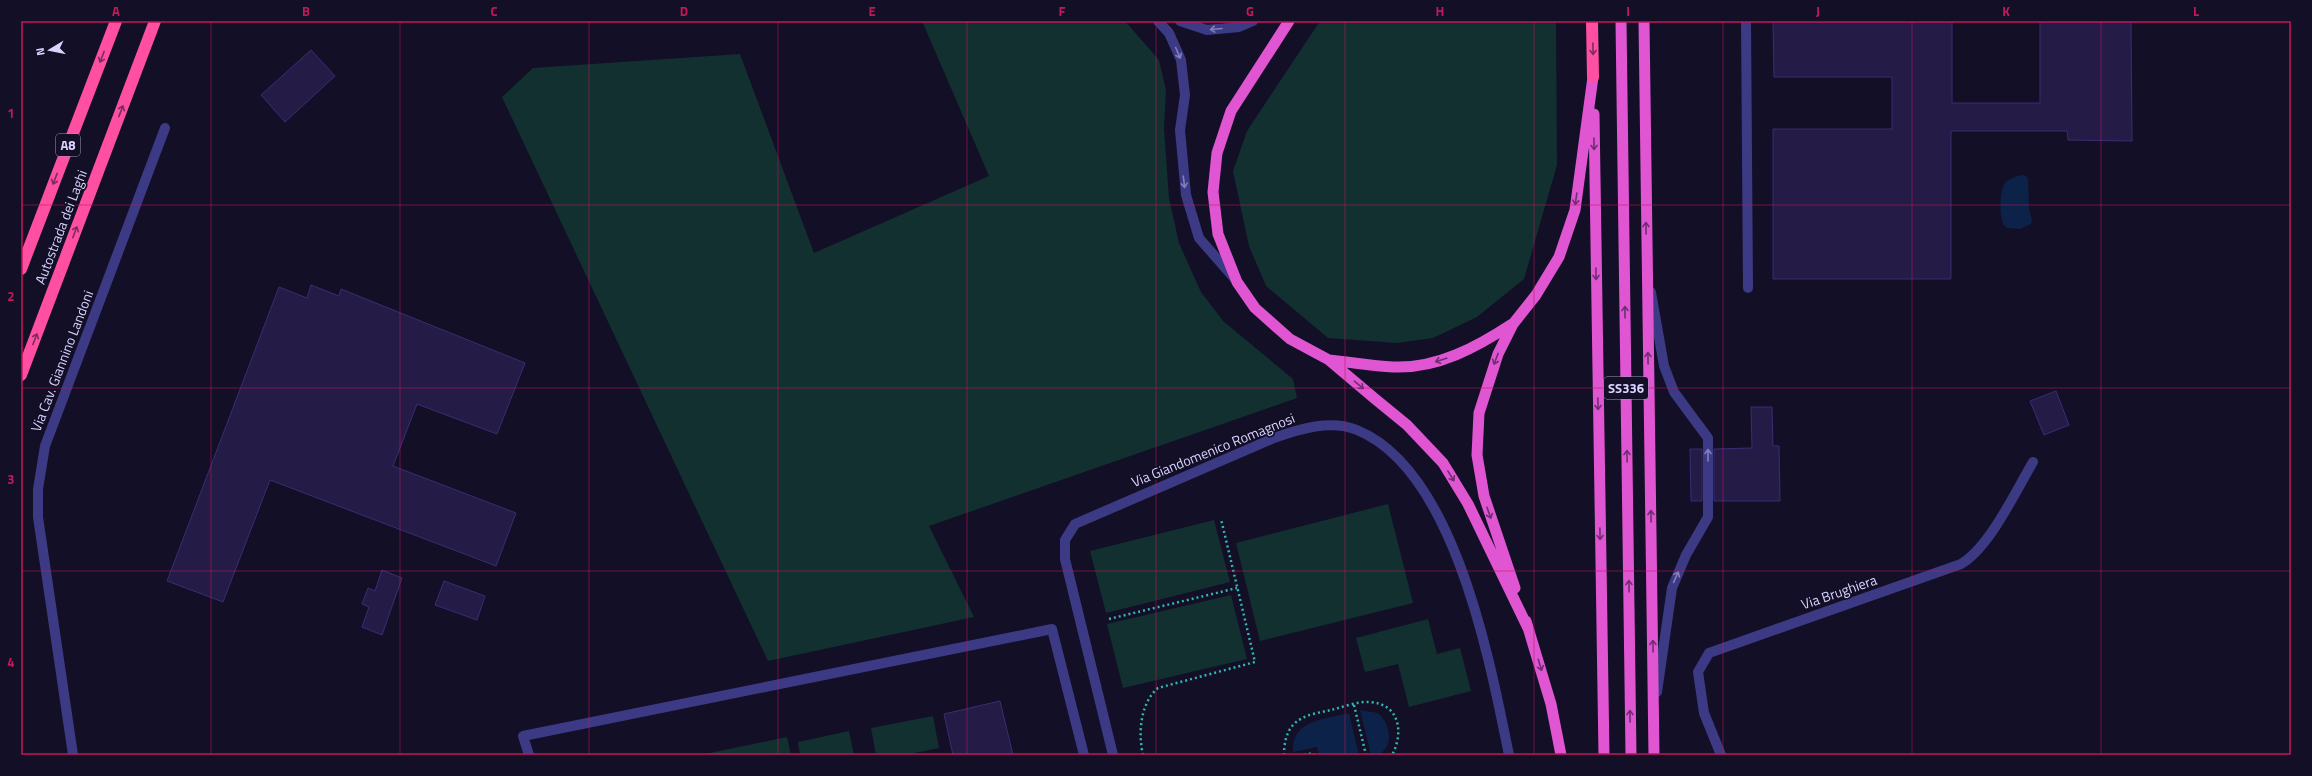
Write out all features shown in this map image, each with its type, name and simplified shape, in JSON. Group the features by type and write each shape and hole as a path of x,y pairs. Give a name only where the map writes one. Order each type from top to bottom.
{"highway":[{"name":"Autostrada dei Laghi","path":"21,269 116,21"},
{"name":"Autostrada dei Laghi","path":"21,375 156,21"},
{"path":"1289,21 1231,111 1217,153 1213,192 1218,234 1237,282 1256,308 1290,339 1329,360 1406,425 1443,463 1468,504 1528,628"},
{"path":"1561,755 1551,704 1528,628 1484,496 1477,455 1479,413 1498,354 1513,324 1536,295 1560,257 1575,210 1593,77 1592,21"},
{"name":"SS336","path":"1621,21 1631,755"},
{"path":"1644,21 1654,755"},
{"name":"SS336","path":"1593,77 1604,755"},
{"path":"1329,360 1395,367 1430,363 1460,354 1513,324"}],"street":[{"path":"1158,21 1170,33 1181,60 1185,95 1180,130 1186,195 1199,238 1237,282"},
{"path":"1180,21 1207,30 1239,27 1253,21"},
{"path":"1746,21 1748,288"},
{"name":"Via Cav. Giannino Landoni","path":"73,755 38,517 38,489 45,446 165,128"},
{"path":"1647,270 1664,366 1674,392 1708,438 1708,517 1686,556 1672,588 1654,712"},
{"name":"Via Giandomenico Romagnosi","path":"1113,755 1065,559 1065,540 1075,524 1274,438 1302,428 1331,426 1356,430 1380,442 1407,470 1437,513 1446,531 1466,582 1494,682 1509,755"},
{"name":"Via Brughiera","path":"1721,755 1704,713 1698,672 1710,653 1961,564 1971,558 1987,540 2033,462"},
{"path":"529,755 523,736 1052,629 1084,755"}],"path":[{"path":"1143,755 1139,738 1147,700 1155,691 1166,685 1255,662 1221,519"},
{"path":"1109,619 1238,588"},
{"path":"1284,755 1287,733 1301,719 1370,702 1381,704 1389,709 1398,721 1400,732 1397,745 1392,755"},
{"path":"1354,705 1366,755"},
{"path":"1304,755 1313,753 1314,755"}],"green space":[{"path":"922,21 1125,21 1159,60 1166,90 1164,128 1169,198 1179,243 1201,292 1223,321 1293,379 1297,398 929,526 974,617 768,661 502,97 533,68 740,54 814,253 989,176"},
{"path":"1320,21 1556,21 1557,165 1524,279 1477,317 1433,338 1397,343 1328,338 1266,286 1249,246 1233,171 1247,131"},
{"path":"1388,504 1413,603 1260,641 1236,543"},
{"path":"1214,520 1230,582 1106,613 1090,551"},
{"path":"1231,595 1247,659 1123,688 1107,624"},
{"path":"1428,619 1437,654 1460,648 1471,691 1409,707 1398,664 1365,672 1356,638"},
{"path":"933,716 939,748 905,755 876,755 871,728"},
{"path":"849,731 854,755 800,755 798,742"},
{"path":"787,737 791,755 700,755"}],"water":[{"path":"2022,175 2026,176 2028,179 2029,209 2032,219 2031,224 2020,229 2007,228 2002,220 2000,207 2003,187 2008,180"},
{"path":"1360,710 1378,713 1388,728 1389,740 1387,746 1378,755 1371,755"},
{"path":"1349,713 1359,755 1319,755 1317,747 1293,752 1294,741 1298,733 1304,727 1320,720"}],"building":[{"path":"1773,21 1952,21 1952,103 2040,103 2040,21 2131,21 2132,141 2068,140 2067,131 1951,131 1951,279 1773,279 1773,129 1892,129 1892,77 1774,77"},
{"path":"311,50 335,76 285,122 261,95"},
{"path":"311,285 339,296 341,289 525,363 497,434 417,404 393,466 516,513 496,566 270,480 223,602 167,581 279,287 307,298"},
{"path":"2056,391 2069,425 2044,435 2030,401"},
{"path":"1751,407 1772,407 1773,446 1779,446 1780,501 1714,501 1714,449 1752,448"},
{"path":"1690,449 1702,449 1702,501 1691,501"},
{"path":"382,570 402,578 382,635 362,627 369,607 362,604 368,588 375,591"},
{"path":"444,581 485,596 477,620 435,605"},
{"path":"1000,701 1013,755 953,755 944,714"}]}
